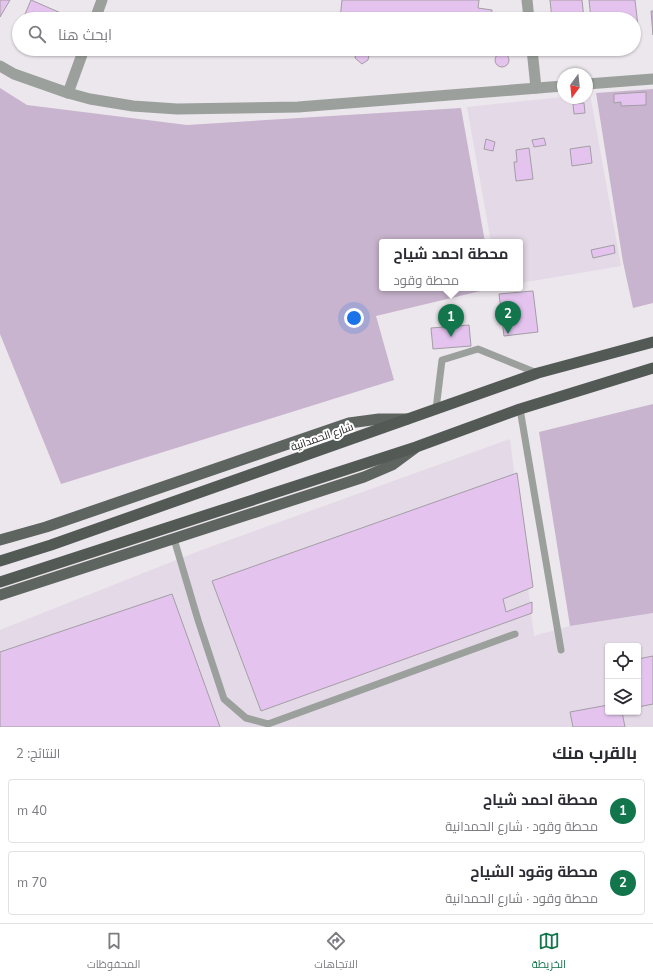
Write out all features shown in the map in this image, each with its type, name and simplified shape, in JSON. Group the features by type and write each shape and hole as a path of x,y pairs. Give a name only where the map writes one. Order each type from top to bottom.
{"highway":[{"name":"شارع الحمدانية","path":"0,561 51,545 538,373 653,342"},
{"path":"0,582 416,447 520,409 653,368"}],"main road":[{"path":"0,540 46,527 349,423 379,419 411,419"},
{"path":"0,595 364,477 392,465 416,447"}],"street":[{"path":"98,12 102,0"},
{"path":"527,0 528,12"},
{"path":"68,93 81,56"},
{"path":"533,56 536,88"},
{"path":"0,66 14,74 68,93 111,103 177,109 298,107 557,86"},
{"path":"593,84 653,79"}],"lane":[{"path":"436,409 442,360 478,349 538,373"},
{"path":"520,409 561,650"},
{"path":"174,539 198,620 224,699 246,718 268,724 515,634"}],"shaded area":[{"path":"0,88 27,105 187,125 461,108 484,239 379,239 379,291 480,291 376,316 394,380 61,484 0,334"},
{"path":"653,89 653,303 633,308 623,262 596,93"},
{"path":"557,98 557,104 592,104 621,266 523,282 523,239 490,239 467,107"},
{"path":"653,404 653,613 570,626 539,432"},
{"path":"510,439 534,636 570,626 653,613 653,727 0,727 0,630 199,551"}],"building":[{"path":"0,0 10,0 0,17"},
{"path":"31,0 59,12 26,12"},
{"path":"342,0 479,0 478,8 492,10 492,12 341,12"},
{"path":"550,0 582,0 583,12 551,12"},
{"path":"589,0 635,0 636,12 590,12"},
{"path":"651,11 653,11 653,35"},
{"path":"355,56 369,56 368,60 362,64 355,58"},
{"path":"496,56 509,57 509,63 505,67 499,67 495,63"},
{"path":"646,92 646,105 621,106 621,102 614,103 614,94"},
{"path":"573,104 584,104 585,113 574,114"},
{"path":"544,138 546,145 534,147 532,140"},
{"path":"486,139 495,142 493,151 484,149"},
{"path":"590,146 592,163 572,166 570,149"},
{"path":"529,148 533,179 516,181 514,162 517,162 516,150"},
{"path":"614,245 615,253 593,258 591,250"},
{"path":"533,291 538,332 504,336 499,294"},
{"path":"469,325 471,346 433,349 431,328"},
{"path":"517,473 533,587 503,599 506,612 532,602 532,613 261,711 212,581"},
{"path":"172,594 220,727 0,727 0,652"},
{"path":"653,656 653,704 641,706 641,679 641,658"},
{"path":"605,706 605,715 623,715 625,727 573,727 570,712"}],"place":[{"name":"محطة وقود الشياح","path":"508,334"},
{"name":"محطة احمد شياح","path":"451,337"}]}
